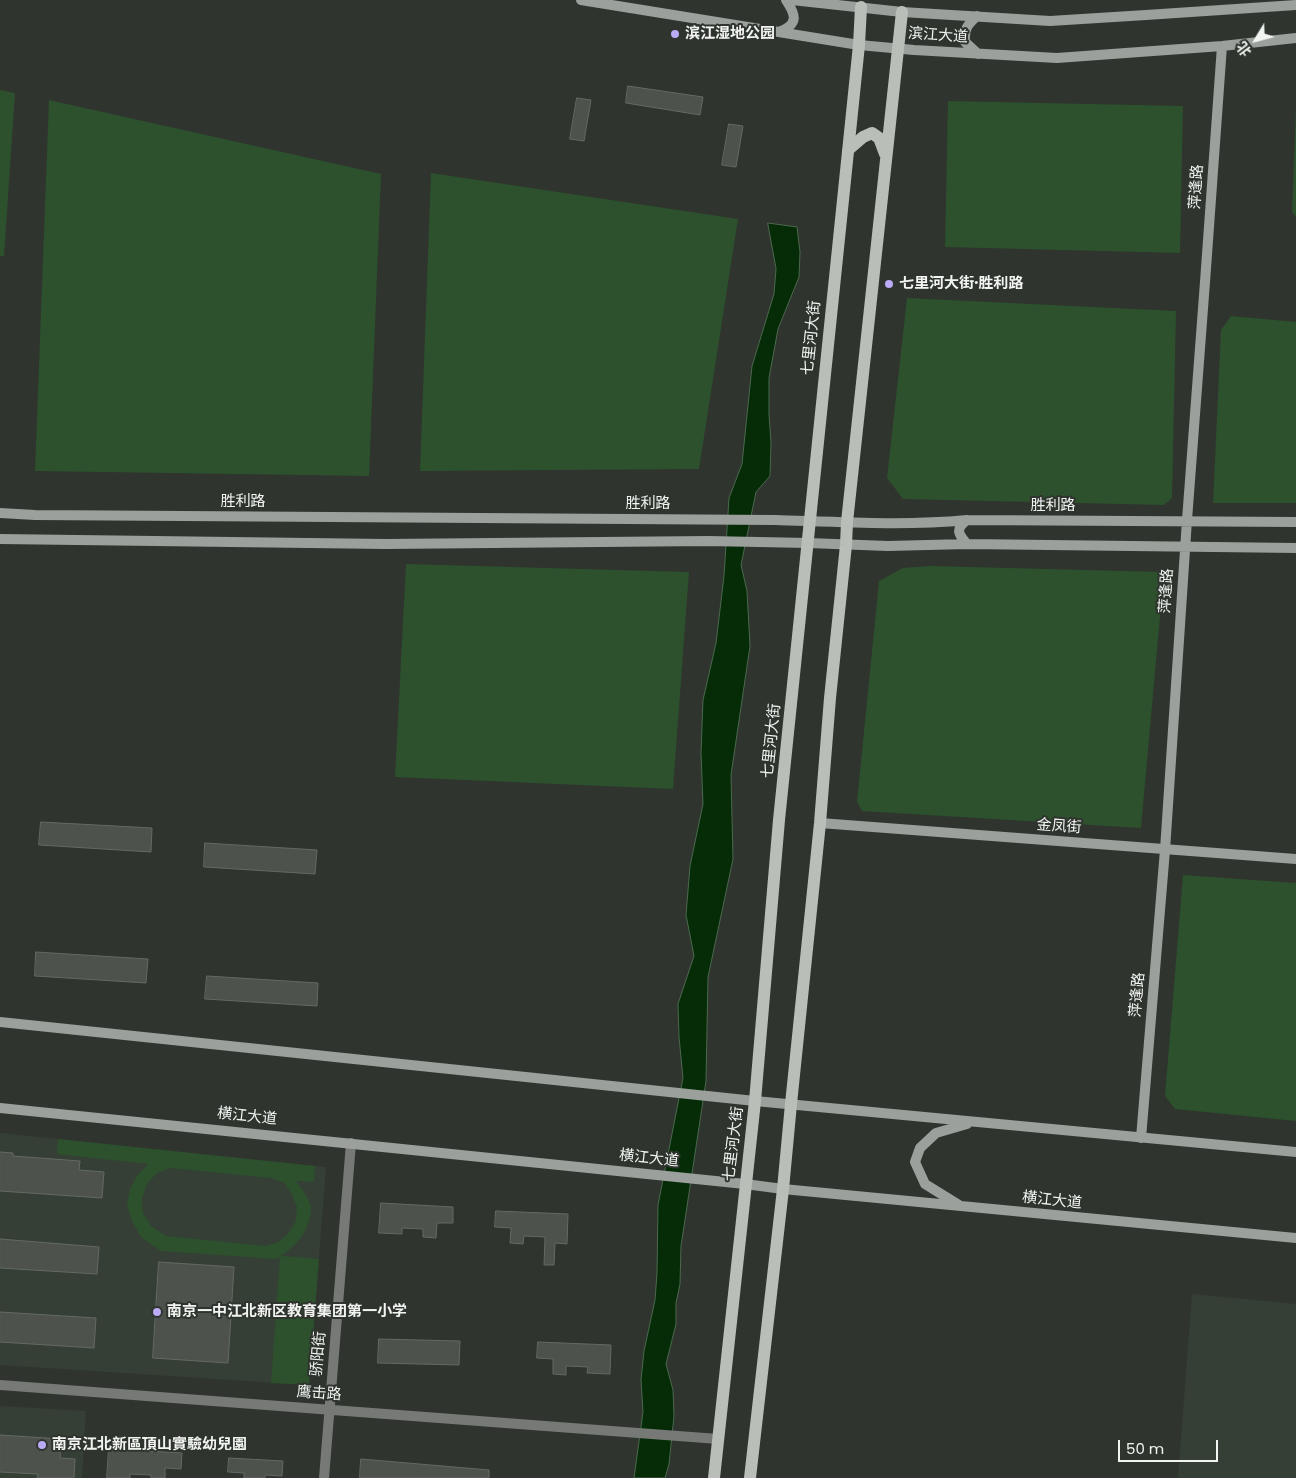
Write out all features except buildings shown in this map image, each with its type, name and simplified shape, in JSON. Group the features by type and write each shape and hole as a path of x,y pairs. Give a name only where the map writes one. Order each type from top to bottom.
{"main road":[{"name":"七里河大街","path":"714,1478 755,1101 779,820 859,45 861,7"},
{"path":"750,1478 784,1189 847,522 902,12"},
{"path":"848,150 863,137 872,133 879,138 886,156"}],"street":[{"name":"滨江大道","path":"581,0 859,45 978,54 1057,58 1222,46 1296,38"},
{"path":"779,32 789,28 794,20 794,12 786,0"},
{"name":"滨江大道","path":"792,0 902,12 1050,20 1296,4"},
{"path":"977,16 968,25 964,34 965,42 978,54"},
{"name":"萍逢路","path":"1141,1138 1165,850 1185,546 1222,46"},
{"name":"胜利路","path":"0,514 708,519 940,523 967,520 1296,522"},
{"path":"967,520 960,525 959,531 960,537 967,544"},
{"path":"0,539 386,544 708,541 888,546 967,544 1296,548"},
{"name":"金凤街","path":"820,823 1296,859"},
{"path":"0,1022 724,1098 1296,1152"},
{"name":"横江大道","path":"0,1108 714,1180 784,1189 1296,1238"},
{"path":"962,1206 925,1184 915,1162 920,1148 936,1133 973,1122"},
{"name":"骄阳街","path":"324,1478 351,1143"},
{"name":"鹰击路","path":"0,1386 718,1439"}],"shaded area":[{"path":"0,90 15,93 4,256 0,256"},
{"path":"49,100 381,174 369,476 35,471"},
{"path":"948,101 1183,106 1180,253 945,247"},
{"path":"1296,108 1296,217 1292,212"},
{"path":"431,173 738,219 699,469 420,471"},
{"path":"768,223 797,227 800,252 799,277 778,329 769,378 770,476 756,492 741,565 747,591 750,646 731,775 733,859 708,977 706,1081 681,1246 676,1324 666,1364 673,1390 674,1416 669,1464 665,1478 634,1478 643,1412 641,1380 644,1351 655,1300 658,1205 683,1078 678,1004 694,956 686,915 690,866 703,804 701,753 703,700 716,643 724,576 729,498 742,464 752,366 774,294 776,269"},
{"path":"907,298 1176,311 1172,498 1164,505 903,499 887,478"},
{"path":"1231,316 1296,322 1296,503 1213,503 1221,330"},
{"path":"406,564 689,572 673,789 395,777"},
{"path":"931,566 1164,572 1141,828 862,811 857,802 879,581 903,568"},
{"path":"1183,875 1296,883 1296,1121 1175,1109 1165,1096"},
{"name":"南京一中江北新区教育集团第一小学","path":"0,1133 326,1167 309,1385 0,1365"},
{"path":"58,1139 315,1166 314,1182 296,1181 311,1206 306,1228 300,1239 281,1256 319,1259 309,1385 271,1383 280,1257 276,1259 161,1251 141,1237 132,1221 127,1205 130,1189 137,1176 148,1164 57,1154","holes":["171,1168 271,1178 283,1182 292,1194 297,1207 296,1221 287,1235 277,1243 265,1246 166,1236 151,1226 143,1213 142,1199 147,1184 157,1173"]},
{"path":"1192,1294 1296,1304 1296,1478 1178,1478"},
{"name":"南京江北新區頂山實驗幼兒園","path":"0,1406 86,1411 82,1478 0,1478"}],"place":[{"name":"滨江湿地公园","path":"675,34"},
{"name":"七里河大街·胜利路","path":"889,284"},
{"name":"南京一中江北新区教育集团第一小学","path":"157,1312"},
{"name":"南京江北新區頂山實驗幼兒園","path":"42,1445"}]}
